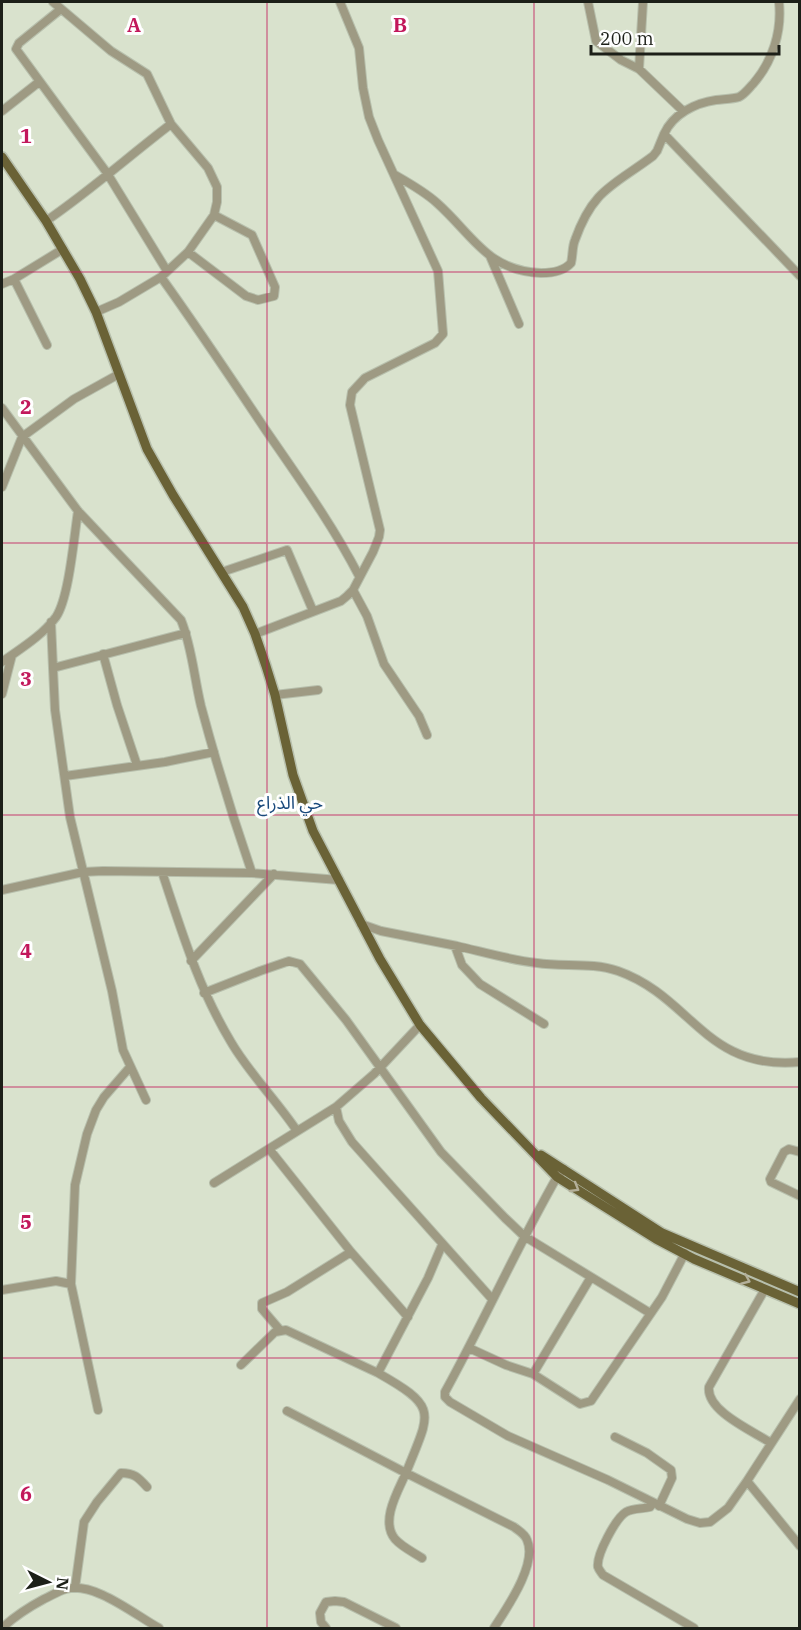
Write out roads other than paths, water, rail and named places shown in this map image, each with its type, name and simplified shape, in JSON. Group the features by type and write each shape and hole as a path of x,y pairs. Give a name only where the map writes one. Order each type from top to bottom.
{"main road":[{"path":"2,157 63,249 96,312 140,432 158,471 243,607 255,633 275,695 293,775 302,803 323,852 361,924 420,1025 481,1098 557,1177 657,1239 800,1304"},
{"path":"531,1149 662,1233 800,1292"}],"street":[{"path":"54,2 111,51 147,74 171,124 208,168 215,180 218,193 214,215 188,252 164,274 119,302 96,312"},
{"path":"255,633 341,601 353,590 377,543 380,530 350,405 350,396 371,374 435,343 442,336 443,330 438,271 369,117 359,48 340,2"},
{"path":"588,2 596,41 621,60 639,69 683,111"},
{"path":"639,69 643,2"},
{"path":"394,174 435,200 489,255 504,266 542,273 566,268 571,262 574,242 592,203 603,191 653,156 670,123 683,111 713,100 738,98 758,79 776,45 779,29 779,2"},
{"path":"61,9 17,46 18,53 107,173 164,274 299,478 359,576"},
{"path":"2,111 39,82"},
{"path":"46,221 171,124"},
{"path":"664,134 800,276"},
{"path":"188,252 246,296 258,300 274,296 276,287 252,235 214,215"},
{"path":"2,284 63,249"},
{"path":"489,255 519,324"},
{"path":"14,279 47,345"},
{"path":"2,487 21,437 74,399 118,374"},
{"path":"2,408 78,512 181,620 214,752 252,873"},
{"path":"2,662 35,638 51,622 62,603 78,512"},
{"path":"222,572 287,550 314,611"},
{"path":"353,590 368,616 384,664 420,716 427,735"},
{"path":"51,622 55,710 70,817 112,991 123,1050 146,1100"},
{"path":"53,668 186,633"},
{"path":"104,654 117,705 137,765"},
{"path":"2,694 12,655"},
{"path":"275,695 318,690"},
{"path":"65,776 165,762 214,752"},
{"path":"2,890 83,872 252,873 339,880"},
{"path":"162,872 204,993 233,1045 297,1131"},
{"path":"191,961 274,874"},
{"path":"361,924 390,933 537,963 600,967 618,971 659,993 708,1036 734,1052 772,1063 800,1062"},
{"path":"455,946 462,966 480,984 544,1024"},
{"path":"204,993 260,970 290,961 309,972 441,1152 524,1236 650,1313"},
{"path":"214,1183 336,1107 381,1068 420,1025"},
{"path":"98,1410 71,1284 75,1185 87,1134 96,1110 130,1066"},
{"path":"336,1107 339,1121 352,1142 492,1299"},
{"path":"800,1152 793,1149 784,1152 770,1179 771,1182 800,1196"},
{"path":"270,1150 351,1252 408,1317"},
{"path":"564,1169 557,1177 524,1236 445,1392 445,1397 450,1402 508,1436 598,1475 687,1519 705,1523 715,1520 728,1508 800,1400"},
{"path":"378,1373 442,1245"},
{"path":"280,1330 262,1309 262,1303 287,1292 351,1252"},
{"path":"469,1348 512,1368 533,1374 580,1404 591,1401 668,1286 685,1253"},
{"path":"533,1374 591,1277"},
{"path":"2,1290 56,1281 71,1284"},
{"path":"765,1289 709,1387 708,1394 713,1404 721,1412 771,1443"},
{"path":"241,1365 269,1337 280,1330 286,1330 378,1373 416,1397 425,1412 425,1424 393,1503 389,1529 399,1543 422,1558"},
{"path":"287,1411 514,1527 523,1534 527,1539 529,1554 523,1576 494,1629"},
{"path":"615,1437 647,1453 670,1470 672,1478 656,1504 628,1511 616,1522 599,1557 598,1568 603,1575 694,1629"},
{"path":"75,1587 84,1522 97,1502 121,1473 132,1473 139,1477 147,1487"},
{"path":"747,1481 800,1546"},
{"path":"2,1629 18,1614 34,1604 60,1591 75,1587 93,1591 159,1629"},
{"path":"326,1629 321,1622 320,1613 326,1602 335,1600 344,1602 396,1629"}],"district":[{"name":"حي الذراع","path":"290,803"}]}
